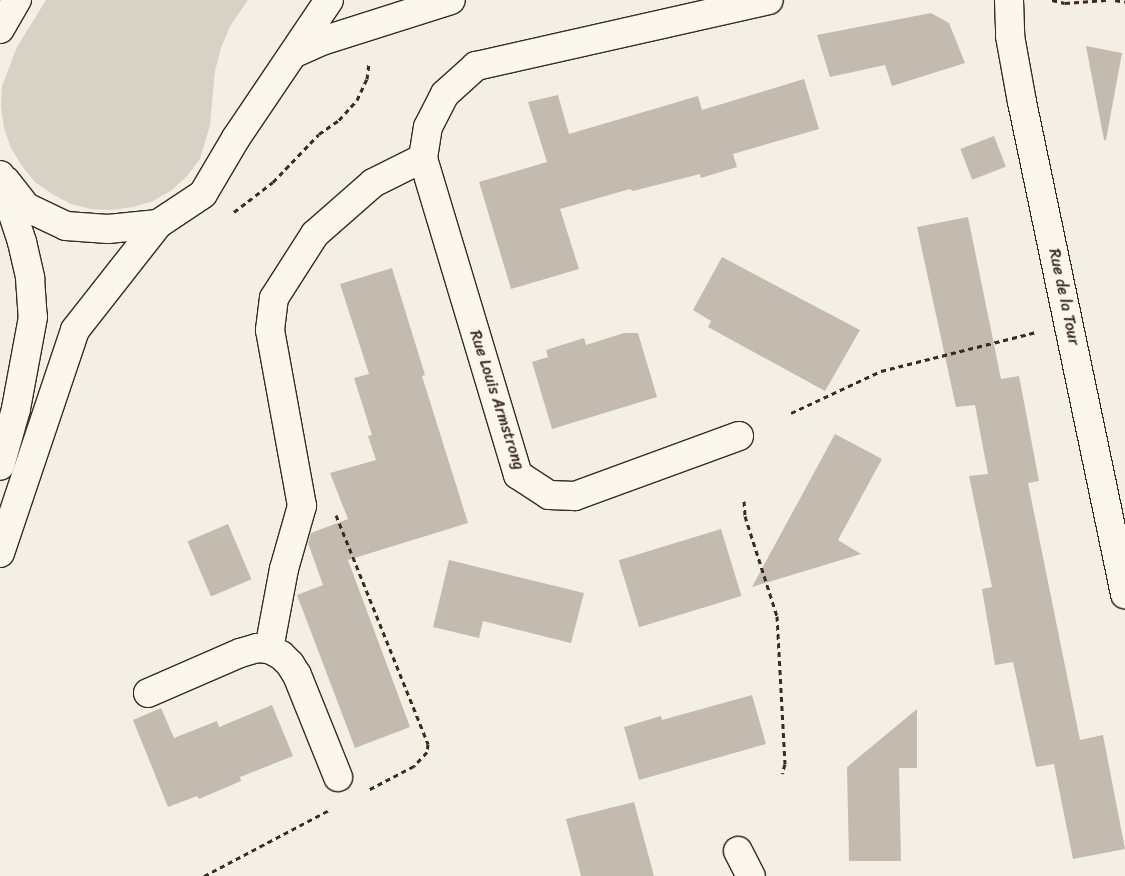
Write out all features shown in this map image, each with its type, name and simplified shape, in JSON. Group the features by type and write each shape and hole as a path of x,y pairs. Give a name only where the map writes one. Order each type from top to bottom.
{"street":[{"path":"0,29 17,0"},
{"path":"0,553 75,330 158,224 203,194 236,138 329,0"},
{"path":"295,53 322,41 451,0"},
{"name":"Rue Louis Armstrong","path":"739,436 575,496 548,495 518,475 423,158 428,127 445,94 476,66 769,0"},
{"name":"Rue de la Tour","path":"1002,1 1125,594"},
{"path":"269,650 284,570 302,506 270,330 274,298 315,234 373,183 423,158"},
{"path":"0,174 26,207 66,226 108,229 158,224"},
{"path":"0,174 22,242 30,278 33,317 16,409 0,466"},
{"path":"148,693 240,653 257,648 269,650 285,660 297,675 338,777"},
{"path":"738,851 751,876"}],"path":[{"path":"1052,0 1065,4 1106,0"},
{"path":"1115,0 1125,2"},
{"path":"791,413 881,371 1044,330"},
{"path":"744,501 745,516 777,616 785,764 782,774"},
{"path":"333,507 428,744 427,752 414,766 362,793"},
{"path":"204,876 335,807"}],"shaded area":[{"path":"46,0 248,0 230,26 221,48 215,71 210,125 200,159 187,176 172,190 153,201 133,207 112,210 91,209 71,204 52,194 35,182 22,166 11,148 4,128 1,107 2,86 17,47"}],"building":[{"path":"931,13 949,23 965,63 892,86 885,65 830,77 817,35"},
{"path":"1086,46 1122,53 1106,140 1104,140"},
{"path":"804,79 819,129 733,154 737,167 701,178 700,174 633,191 630,189 560,209 579,269 511,289 479,182 547,162 528,102 558,95 569,134 698,96 702,110"},
{"path":"994,136 1006,167 972,180 960,149"},
{"path":"968,217 1001,379 1019,376 1039,481 1028,483 1080,740 1103,735 1125,849 1073,859 1054,764 1036,767 1013,662 995,665 982,589 992,587 969,476 988,474 975,405 956,407 917,227"},
{"path":"722,257 860,330 825,391 708,327 711,321 693,310"},
{"path":"392,268 425,375 422,376 468,523 348,560 410,727 355,748 297,595 323,585 308,543 311,533 348,519 330,473 376,460 368,436 372,435 354,378 369,374 340,284"},
{"path":"624,333 638,333 657,397 552,429 532,362 548,357 546,350 584,338 586,345"},
{"path":"835,434 882,459 838,540 861,554 752,587"},
{"path":"228,524 251,579 211,596 187,541"},
{"path":"721,529 741,596 639,627 619,560"},
{"path":"449,560 584,593 571,643 483,621 479,638 433,627"},
{"path":"752,695 766,744 639,780 624,727 661,716 662,720"},
{"path":"272,705 293,756 240,777 241,781 199,799 197,796 168,807 133,720 161,708 174,738 217,721 219,727"},
{"path":"917,709 917,768 899,768 901,861 849,861 847,767"},
{"path":"634,802 654,876 581,876 566,819"}]}
